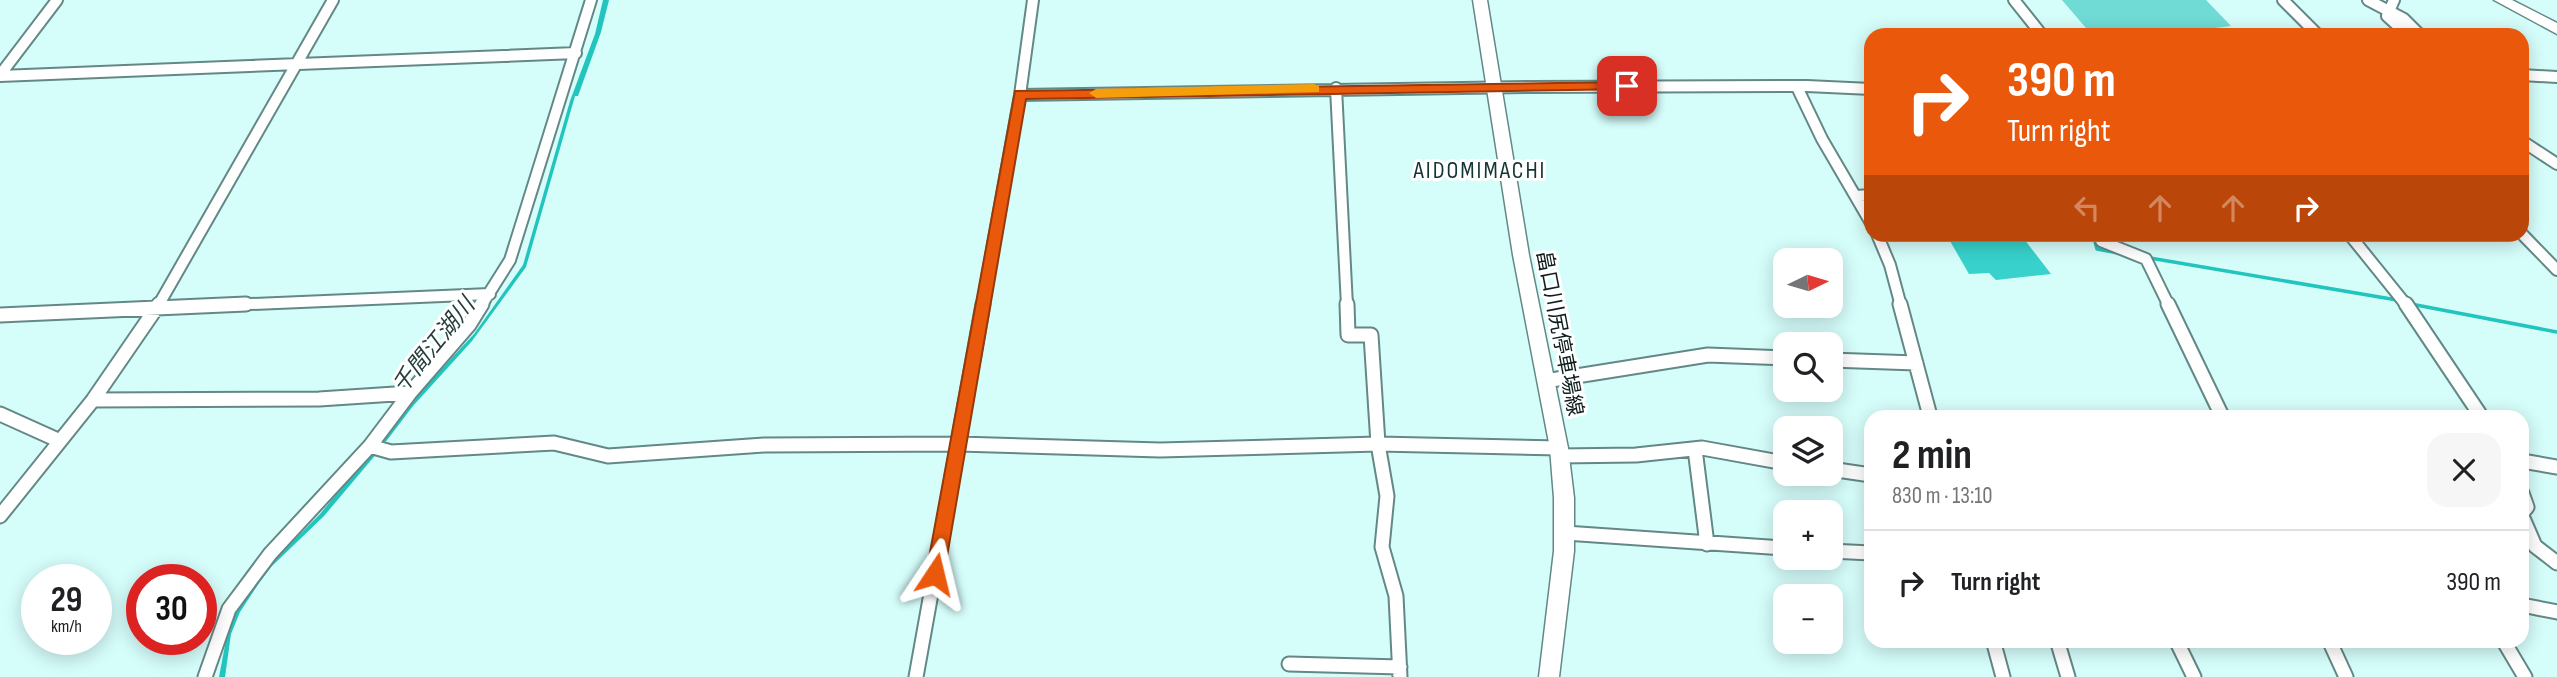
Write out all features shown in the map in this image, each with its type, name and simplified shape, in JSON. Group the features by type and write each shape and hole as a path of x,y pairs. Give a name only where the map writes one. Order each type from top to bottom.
{"main road":[{"name":"畠口川尻停車場線","path":"1480,0 1521,255 1559,452 1565,533 1549,677"},
{"path":"2501,0 2557,29"}],"street":[{"path":"0,75 57,0"},
{"path":"0,516 93,400 156,309 333,0"},
{"path":"205,677 229,609 270,554 370,446 410,393 469,326 510,260 591,0"},
{"path":"916,677 1020,95 1033,0"},
{"path":"2014,0 2036,28"},
{"path":"2283,0 2311,28"},
{"path":"2368,0 2404,19 2413,28"},
{"path":"2394,0 2387,16 2399,28"},
{"path":"0,75 576,53"},
{"path":"2529,76 2557,78"},
{"path":"1797,87 1822,139 1864,210"},
{"path":"1020,95 1336,89 1864,89"},
{"path":"1289,664 1400,672 1396,596 1382,548 1387,496 1378,444 1371,335 1348,335 1336,89"},
{"path":"2529,146 2557,164"},
{"path":"1856,196 1864,195"},
{"path":"2529,241 2557,270"},
{"path":"1880,242 1890,265 1928,410"},
{"path":"2103,242 2146,259 2219,410"},
{"path":"2355,242 2419,321 2477,410"},
{"path":"0,315 490,294"},
{"path":"1545,381 1708,355 1773,358"},
{"path":"1843,360 1916,363"},
{"path":"93,400 319,398 410,393"},
{"path":"0,414 60,441"},
{"path":"370,446 391,452 554,443 608,456 764,445 959,444 1227,450 1293,445 1378,444 1636,455 1695,449 1721,450 1773,461"},
{"path":"1695,449 1707,544"},
{"path":"2529,462 2557,467"},
{"path":"1843,471 1864,474"},
{"path":"2529,531 2535,546 2557,563"},
{"path":"1565,533 1773,547"},
{"path":"1843,552 1864,553"},
{"path":"2529,606 2557,612"},
{"path":"1995,648 2003,677"},
{"path":"2059,648 2068,677"},
{"path":"2180,648 2194,677"},
{"path":"2333,648 2346,677"},
{"path":"2508,648 2525,677"}],"shaded area":[{"path":"603,0 609,0 601,32 578,96 575,96 526,267 472,341 413,406 324,516 272,566 259,583 240,612 231,634 225,677 219,677 228,629 238,608 268,566 320,514 418,394 474,334 523,265 570,101 595,34"},
{"path":"2062,0 2206,0 2231,26 2215,28 2086,28"},
{"path":"1951,242 2026,242 2051,274 1996,280 1989,273 1969,274"}],"waterway":[{"path":"2095,242 2097,249 2118,253"},
{"path":"2150,258 2397,300"},
{"path":"2411,304 2557,332"}],"slow traffic":[{"path":"1096,93 1314,89"}],"district":[{"name":"AIDOMIMACHI","path":"1480,170"}],"route":[{"path":"935,574 1020,95 1627,86"}],"water label":[{"name":"千間江湖川","path":"433,345"}]}
